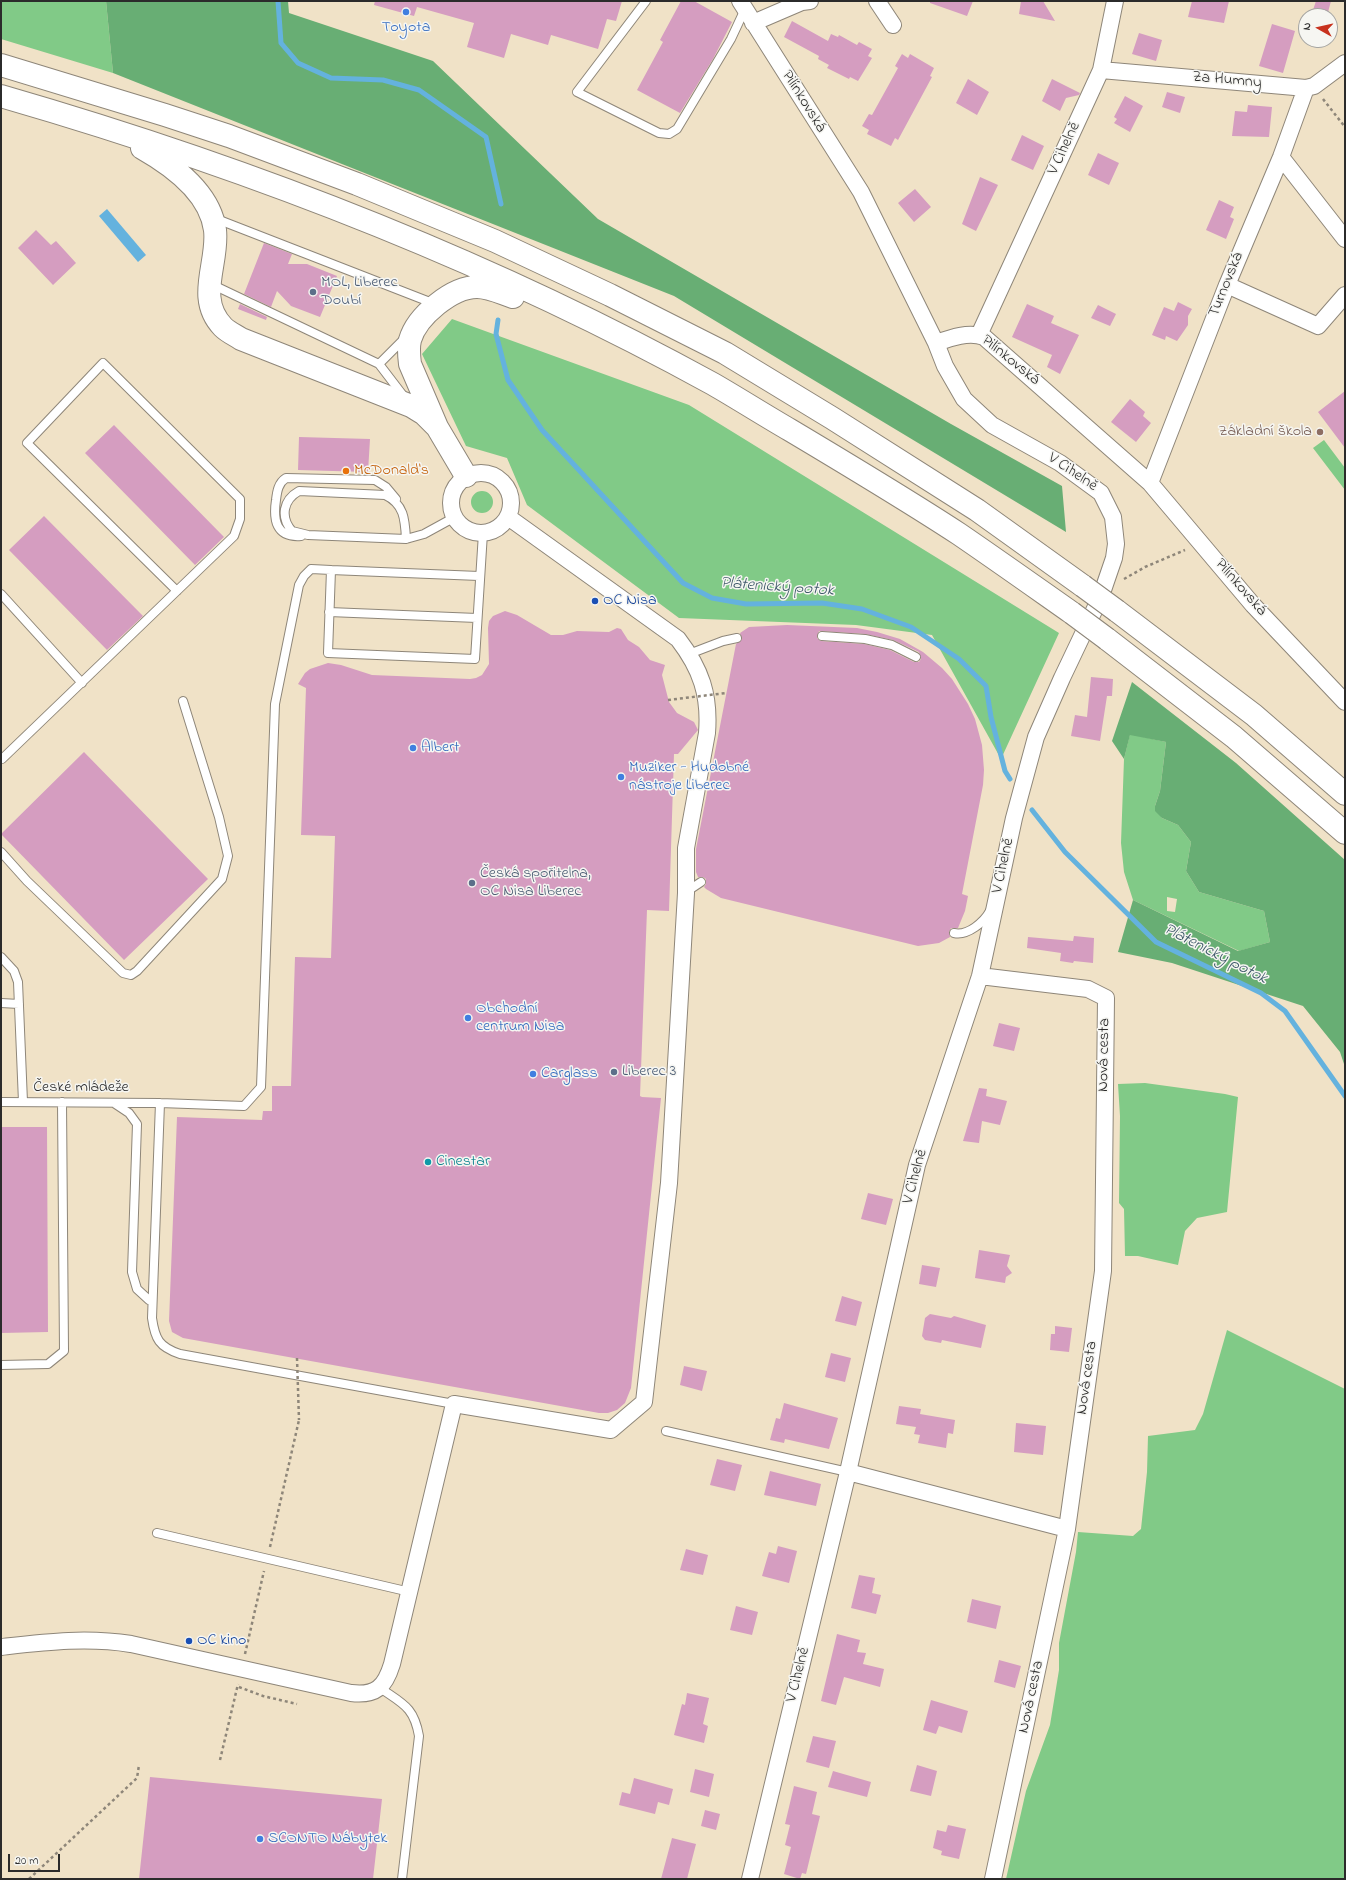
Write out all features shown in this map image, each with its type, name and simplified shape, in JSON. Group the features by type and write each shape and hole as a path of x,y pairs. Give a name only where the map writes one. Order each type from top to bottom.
{"highway":[{"path":"1,56 49,79"},
{"path":"1,65 229,136 371,189 495,241 610,295 725,353 832,418 977,510 1117,611 1254,715 1345,794"},
{"path":"1,96 91,122 294,192 393,232 490,274 592,322 713,384 959,534 1072,613 1234,737 1345,833"},
{"path":"91,122 147,151 179,172 200,195 212,217 215,229 215,246 209,282 210,301 224,328 241,339 411,406 424,414 437,427"},
{"path":"466,476 437,427 409,360 410,340 416,326 437,304 459,290 477,287 488,289 592,322"}],"street":[{"path":"753,23 802,2 810,1"},
{"path":"877,1 893,25"},
{"name":"V Cihelně","path":"979,335 1101,70 1115,1"},
{"name":"Pilínkovská","path":"742,5 860,192 936,343 952,337 979,335 984,337 1150,482 1253,605 1345,702"},
{"path":"1310,87 1345,63"},
{"name":"Za Humny","path":"1101,70 1310,87"},
{"name":"Turnovská","path":"1150,482 1227,284 1310,87"},
{"path":"1281,157 1345,239"},
{"path":"1227,284 1318,326 1345,295"},
{"name":"V Cihelně","path":"750,1879 848,1472 917,1165 980,976 1014,818 1036,737 1101,596 1114,558 1116,531 1113,517 1101,493 1060,463 992,425 964,399 945,366 936,343"},
{"path":"475,473 485,473 494,476 502,481 508,489 511,498 511,508 508,517 497,528 482,533 466,529 455,517 451,508 454,490 459,482 466,476 475,473"},
{"path":"1,1647 81,1639 106,1640 350,1693 370,1693 380,1688 388,1677 410,1592 454,1404 612,1430 644,1402 669,1183 686,893 686,848 707,733 708,715 705,690 698,670 678,639 508,517"},
{"name":"Nová cesta","path":"980,976 1088,989 1106,998 1102,1270 1067,1529 993,1879"},
{"path":"848,1472 1067,1529"}],"lane":[{"path":"646,1 577,92 659,133 669,134 677,129 731,39 742,5"},
{"path":"212,217 437,304"},
{"path":"209,282 379,364 411,406"},
{"path":"379,364 416,326"},
{"path":"1,759 82,683 234,536 240,519 240,499 103,364 26,443 177,591"},
{"path":"406,538 404,516 400,506 390,491 375,480 286,478 280,484 274,510 277,524 285,534 291,537 308,535 406,538 424,534 455,517"},
{"path":"308,535 292,531 284,519 285,506 293,494 299,491 385,495 400,506"},
{"path":"479,576 331,570 328,653 475,659 482,533"},
{"name":"České mládeže","path":"1,1102 160,1102 244,1106 261,1087 276,704 299,584 311,569 331,570"},
{"path":"1,594 82,683"},
{"path":"329,612 477,618"},
{"path":"822,636 864,639 892,645 916,657"},
{"path":"689,654 723,641 738,638"},
{"path":"1,852 27,881 123,973 131,975 137,971 222,879 228,856 219,817 183,701"},
{"path":"686,893 700,882"},
{"path":"954,933 960,934 968,931 980,923 987,916 996,900"},
{"path":"1,957 14,971 18,982 23,1102"},
{"path":"1,1003 19,1004"},
{"path":"1,1366 48,1364 64,1351 62,1102"},
{"path":"112,1102 129,1113 137,1124 132,1272 137,1289 148,1300"},
{"path":"160,1102 152,1318 153,1329 159,1342 168,1350 180,1354 454,1404"},
{"path":"666,1431 848,1472"},
{"path":"157,1533 410,1592"},
{"path":"380,1688 408,1708 416,1721 419,1736 402,1879"}],"path":[{"path":"1310,87 1345,127"},
{"path":"1105,582 1120,582 1145,567 1201,543"},
{"path":"668,700 726,693"},
{"path":"220,1760 299,1420 297,1358"},
{"path":"230,1684 263,1696 297,1704"},
{"path":"29,1879 138,1778 139,1765"}],"green space":[{"path":"1,1 106,1 113,73 1,39"},
{"path":"106,1 288,1 289,13 433,61 598,219 951,424 1062,486 1066,532 674,296 113,73"},
{"path":"452,319 689,405 1059,633 1001,759 932,635 856,625 679,618 527,505 507,458 466,446 422,354"},
{"path":"1324,440 1345,468 1345,490 1313,448"},
{"path":"478,491 486,491 493,498 493,506 486,513 478,513 471,506 471,498"},
{"path":"1132,682 1236,763 1345,860 1345,1067 1340,1052 1303,1006 1172,963 1118,952 1133,900 1238,951 1270,942 1264,911 1199,892 1186,871 1191,842 1178,825 1162,818 1155,811 1155,806 1160,791 1166,742 1130,735 1124,759 1112,741"},
{"path":"1130,734 1166,742 1160,791 1155,806 1162,818 1178,825 1191,842 1186,871 1199,892 1264,911 1270,942 1239,951 1133,900 1124,872 1121,843 1124,759","holes":["1167,897 1177,899 1175,912 1167,911"]},
{"path":"1145,1083 1238,1097 1227,1212 1197,1218 1185,1231 1178,1265 1138,1256 1125,1256 1124,1209 1119,1203 1120,1116 1118,1084"},
{"path":"1227,1330 1345,1389 1345,1879 1006,1879 1026,1791 1050,1725 1059,1670 1059,1643 1076,1552 1078,1532 1133,1536 1141,1529 1147,1472 1148,1436 1195,1430 1203,1414"}],"water":[{"path":"107,209 146,255 138,262 99,216"}],"building":[{"path":"375,1 622,1 616,21 607,19 598,49 551,35 548,45 511,34 504,58 467,47 474,23 417,7 414,16 374,5"},
{"path":"681,1 694,1 732,22 713,59 680,113 637,90 663,42 660,40"},
{"path":"930,1 973,1 967,16 930,3"},
{"path":"1021,1 1043,1 1055,21 1019,14"},
{"path":"1192,1 1229,1 1224,23 1188,17"},
{"path":"1316,1 1331,1 1329,8 1314,8"},
{"path":"792,21 828,41 831,34 838,37 839,35 857,45 859,42 872,49 868,56 872,58 858,81 850,77 849,79 827,68 829,65 818,59 819,56 784,37"},
{"path":"1272,24 1295,31 1283,73 1259,66"},
{"path":"1139,33 1162,40 1156,61 1132,54"},
{"path":"902,54 908,58 910,54 934,68 930,76 932,77 898,140 895,138 891,146 867,134 869,130 862,126 869,114 872,115 898,68 895,66"},
{"path":"968,79 989,92 977,115 956,103"},
{"path":"1052,79 1080,93 1079,95 1066,98 1060,111 1042,101"},
{"path":"1167,92 1185,97 1180,113 1162,107"},
{"path":"1125,96 1143,106 1130,132 1114,123 1117,119 1114,117"},
{"path":"1248,105 1272,107 1269,137 1232,136 1235,111 1247,112"},
{"path":"1022,135 1044,146 1033,170 1011,160"},
{"path":"1098,153 1119,163 1109,185 1088,175"},
{"path":"980,177 998,185 976,231 962,224"},
{"path":"915,189 931,207 914,222 898,203"},
{"path":"1219,200 1234,207 1230,217 1234,219 1226,239 1206,230"},
{"path":"36,230 51,245 56,241 76,263 53,285 18,248"},
{"path":"264,243 292,254 288,264 307,264 337,276 320,317 291,306 277,291 271,307 244,294"},
{"path":"1178,302 1192,309 1188,316 1188,325 1177,341 1166,336 1165,340 1152,335 1164,307 1174,311"},
{"path":"240,304 267,317 266,320 238,309"},
{"path":"1027,304 1054,316 1051,323 1079,335 1060,374 1047,367 1052,355 1012,337"},
{"path":"1098,305 1116,314 1110,326 1091,318"},
{"path":"1345,391 1345,448 1318,412"},
{"path":"1130,399 1145,412 1143,416 1151,423 1136,442 1111,422"},
{"path":"114,425 224,537 195,565 85,453"},
{"path":"299,437 370,439 368,472 298,470"},
{"path":"44,516 143,616 107,650 9,550"},
{"name":"Obchodní centrum Nisa","path":"505,611 517,615 551,635 563,635 577,631 609,632 617,628 621,629 628,640 639,647 650,660 665,665 662,675 669,702 677,713 694,722 698,730 678,754 674,754 669,911 647,910 640,1096 661,1098 631,1388 625,1403 617,1410 608,1413 599,1413 183,1338 172,1332 169,1321 177,1117 262,1120 263,1111 272,1111 272,1086 291,1086 295,957 331,958 335,836 301,835 306,688 298,684 305,673 310,669 328,663 341,665 372,675 476,678 482,675 489,664 489,621 493,616"},
{"path":"787,625 857,628 877,632 900,639 923,652 942,668 952,679 968,704 975,719 982,745 984,770 983,785 962,894 968,896 965,911 958,928 951,928 949,932 950,937 939,943 918,946 721,898 704,887 706,884 706,879 703,877 698,877 696,872 696,849 736,644 742,639 740,633 749,627","holes":["819,631 865,634 893,640 919,652 921,659 919,662 914,662 890,650 864,644 821,641 817,638"]},
{"path":"1091,677 1113,679 1112,696 1107,696 1100,741 1071,736 1075,715 1087,717"},
{"path":"84,752 208,879 124,960 1,834"},
{"path":"1074,936 1094,938 1093,963 1074,961 1073,963 1060,961 1061,953 1027,948 1028,937 1073,941"},
{"path":"999,1023 1020,1028 1014,1051 993,1046"},
{"path":"979,1088 987,1089 986,1096 1007,1101 1000,1125 982,1121 979,1143 963,1141"},
{"path":"1,1127 47,1127 48,1332 1,1333"},
{"path":"868,1193 893,1199 886,1225 861,1219"},
{"path":"979,1250 1010,1255 1007,1266 1012,1273 1006,1277 1005,1283 975,1278"},
{"path":"922,1265 940,1268 936,1287 919,1284"},
{"path":"842,1296 862,1302 856,1326 835,1321"},
{"path":"930,1314 951,1318 954,1316 986,1325 981,1348 942,1340 941,1343 925,1340 922,1336 925,1318"},
{"path":"1055,1326 1072,1328 1069,1352 1050,1350 1051,1334 1055,1334"},
{"path":"831,1353 851,1358 845,1382 825,1377"},
{"path":"684,1366 707,1371 702,1391 680,1385"},
{"path":"784,1403 838,1418 829,1449 785,1439 784,1443 770,1440 776,1418 780,1419"},
{"path":"899,1406 921,1409 920,1414 955,1420 953,1434 948,1433 946,1448 918,1443 920,1435 914,1434 916,1427 896,1424"},
{"path":"1016,1423 1046,1426 1043,1455 1014,1452"},
{"path":"717,1459 742,1465 735,1491 710,1485"},
{"path":"770,1471 821,1484 816,1506 764,1495"},
{"path":"778,1546 797,1551 789,1583 762,1576 769,1552 776,1554"},
{"path":"686,1549 708,1555 703,1575 680,1570"},
{"path":"859,1575 875,1578 872,1593 881,1595 876,1614 851,1608"},
{"path":"972,1599 1001,1606 996,1629 967,1622"},
{"path":"736,1606 758,1612 752,1635 730,1630"},
{"path":"837,1634 860,1640 857,1652 866,1653 863,1664 884,1669 880,1687 844,1677 836,1705 821,1701"},
{"path":"999,1660 1021,1666 1015,1688 994,1682"},
{"path":"687,1693 709,1698 703,1724 708,1726 704,1743 674,1735 682,1704 685,1705"},
{"path":"931,1700 968,1711 962,1733 939,1726 936,1734 923,1730"},
{"path":"813,1736 836,1741 829,1768 806,1762"},
{"path":"917,1765 937,1771 931,1796 910,1791"},
{"path":"695,1769 714,1774 709,1797 690,1792"},
{"path":"833,1771 871,1782 867,1797 828,1787"},
{"name":"SCONTO Nábytek","path":"150,1777 382,1799 373,1879 139,1879"},
{"path":"634,1778 673,1789 669,1805 658,1802 655,1814 619,1805 622,1792 630,1794"},
{"path":"794,1786 817,1792 812,1814 820,1816 806,1874 802,1873 800,1879 784,1874 791,1847 785,1845 790,1825 785,1824"},
{"path":"705,1810 720,1814 716,1830 701,1826"},
{"path":"948,1825 966,1829 959,1859 941,1855 942,1851 933,1848 937,1830 946,1832"},
{"path":"672,1838 696,1844 687,1879 661,1879"}],"waterway":[{"name":"Plátenický potok","path":"278,1 281,43 298,63 331,78 383,80 419,90 486,137 501,204"},
{"name":"Plátenický potok","path":"498,320 496,334 508,380 542,430 683,583 712,598 746,604 822,603 862,609 911,627 959,659 986,686 991,717 1005,771 1010,779"},
{"name":"Plátenický potok","path":"1032,810 1065,852 1156,942 1261,993 1285,1011 1345,1096"}],"place":[{"name":"Toyota","path":"406,12"},
{"name":"MOL, Liberec Doubí","path":"313,292"},
{"name":"Základní škola","path":"1320,432"},
{"name":"McDonald's","path":"346,471"},
{"name":"OC Nisa","path":"595,601"},
{"name":"Albert","path":"413,748"},
{"name":"Muziker - Hudobné nástroje Liberec","path":"621,777"},
{"name":"Česká spořitelna, OC Nisa Liberec","path":"472,883"},
{"name":"Obchodní centrum Nisa","path":"468,1018"},
{"name":"Liberec 3","path":"614,1072"},
{"name":"Carglass","path":"533,1074"},
{"name":"Cinestar","path":"428,1162"},
{"name":"OC kino","path":"189,1641"},
{"name":"SCONTO Nábytek","path":"260,1839"}]}
